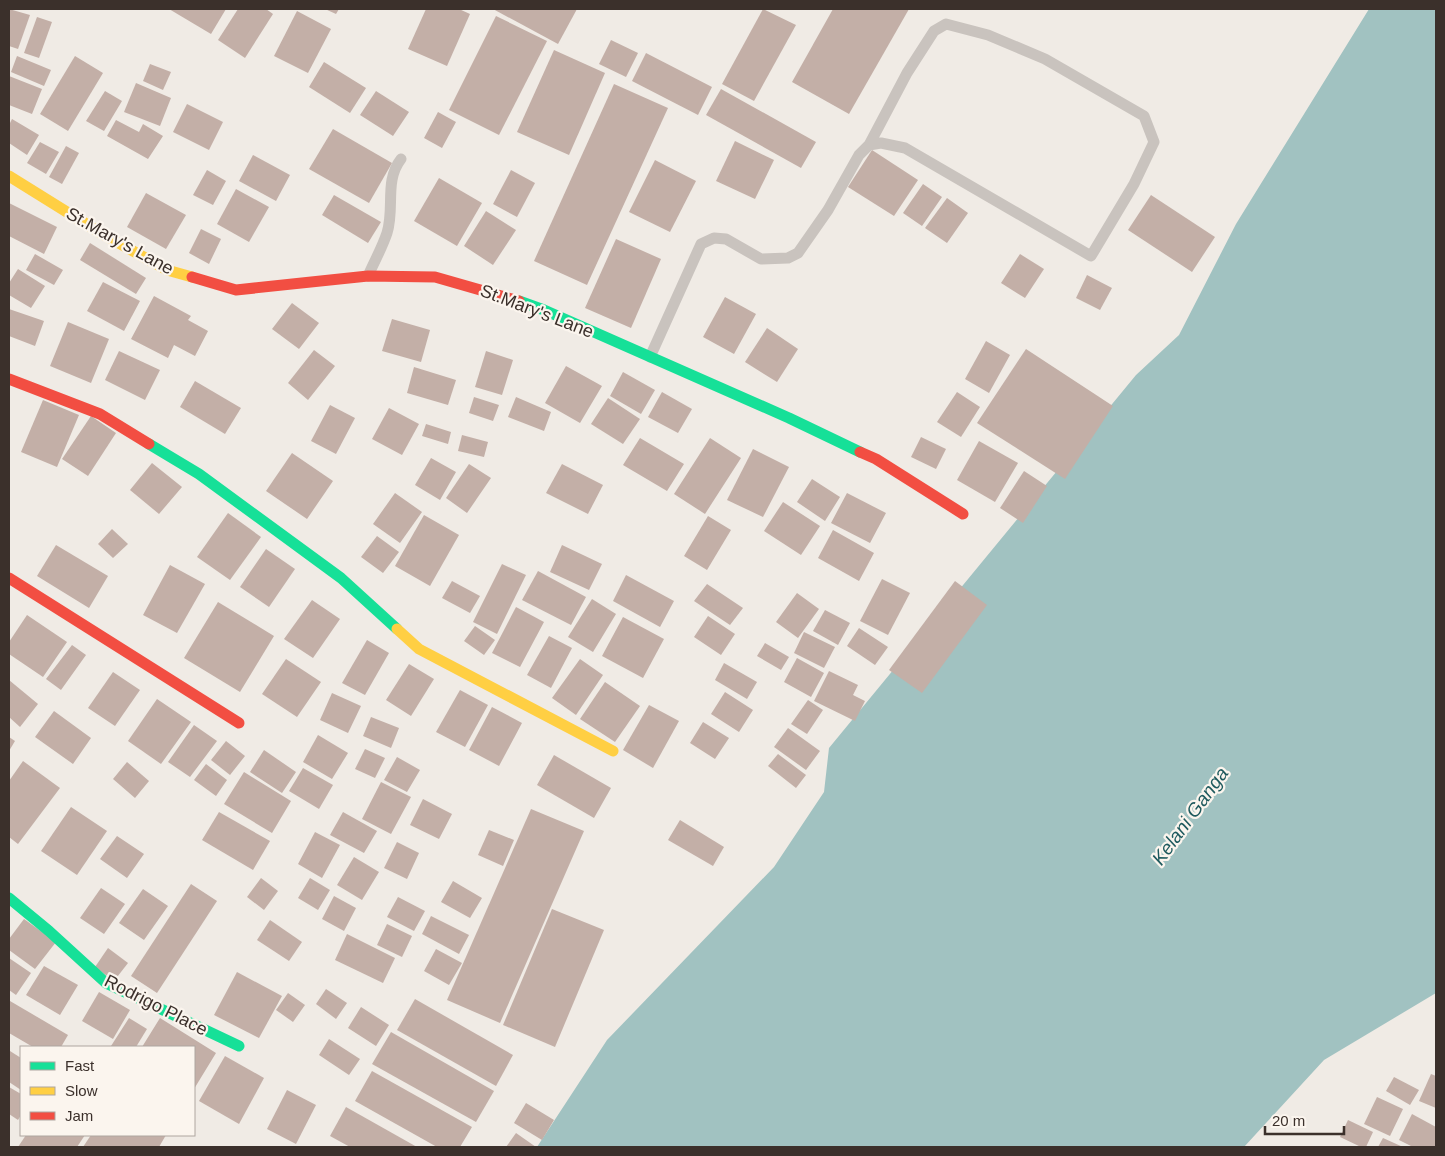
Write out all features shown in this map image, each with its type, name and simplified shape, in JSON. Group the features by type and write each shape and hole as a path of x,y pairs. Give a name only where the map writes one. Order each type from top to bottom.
{"street":[{"name":"St.Mary's Lane","path":"9,176 99,232 167,270 236,290 368,276 435,277 507,296 544,310 789,418 876,459 963,514"},
{"path":"9,379 100,414 199,474 341,578 419,649 613,751"},
{"path":"9,578 239,723"},
{"name":"Rodrigo Place","path":"9,898 49,931 106,984 239,1046"}],"lane":[{"path":"650,357 701,244 714,238 726,239 761,259 788,258 798,253 828,210 859,155 869,145 907,73 934,30 946,24 988,35 1053,64 1144,116 1154,142 1134,184 1092,256 905,148 882,143 869,145"},
{"path":"368,276 387,233 391,207 390,187 394,167 400,159"}],"water":[{"name":"Kelani Ganga","path":"1369,9 1436,9 1436,993 1324,1060 1244,1147 537,1147 607,1040 774,867 824,792 829,748 1136,375 1179,335 1236,224"}],"building":[{"path":"9,9 30,15 18,49 9,46"},
{"path":"169,9 226,9 211,34"},
{"path":"238,9 266,9 273,14 245,58 218,40"},
{"path":"325,9 339,9 336,14"},
{"path":"426,9 459,9 470,14 447,66 408,49"},
{"path":"493,9 577,9 558,44"},
{"path":"763,9 796,25 754,101 722,84"},
{"path":"833,9 909,9 849,114 792,82"},
{"path":"297,11 331,29 308,73 274,56"},
{"path":"496,16 547,41 499,135 449,110"},
{"path":"37,17 52,22 39,58 24,53"},
{"path":"611,40 638,53 626,77 599,64"},
{"path":"554,50 605,73 569,155 517,132"},
{"path":"646,53 712,87 698,115 632,81"},
{"path":"17,56 51,70 44,86 11,72"},
{"path":"75,56 103,73 68,131 40,114"},
{"path":"324,62 366,88 350,113 309,87"},
{"path":"150,64 171,72 163,90 143,81"},
{"path":"9,76 42,89 32,114 9,105"},
{"path":"136,83 171,98 160,126 124,112"},
{"path":"614,84 668,108 587,285 534,261"},
{"path":"721,89 816,142 801,168 706,115"},
{"path":"105,91 122,101 104,131 86,121"},
{"path":"376,91 409,112 393,136 360,115"},
{"path":"187,104 223,122 209,150 173,132"},
{"path":"438,112 456,122 442,148 424,138"},
{"path":"12,119 39,135 27,155 9,143 9,125"},
{"path":"116,120 139,132 143,124 163,136 148,159 107,136"},
{"path":"333,129 392,163 369,203 309,169"},
{"path":"735,141 774,160 755,199 716,181"},
{"path":"40,142 59,152 46,174 27,163"},
{"path":"66,146 79,153 62,184 49,177"},
{"path":"872,150 918,180 894,216 848,187"},
{"path":"253,155 290,175 276,201 239,181"},
{"path":"655,160 696,181 670,232 629,212"},
{"path":"207,170 226,181 213,205 193,195"},
{"path":"511,170 535,183 517,217 493,204"},
{"path":"439,178 482,203 457,246 414,221"},
{"path":"923,184 942,197 922,226 903,213"},
{"path":"236,189 269,207 249,242 217,224"},
{"path":"146,193 186,215 166,249 127,227"},
{"path":"334,195 381,222 368,243 322,215"},
{"path":"1151,195 1215,237 1192,272 1128,230"},
{"path":"947,198 968,213 947,243 925,228"},
{"path":"9,203 57,227 44,254 9,236"},
{"path":"486,211 516,230 493,265 464,246"},
{"path":"201,229 221,239 209,264 189,253"},
{"path":"616,239 661,259 631,328 585,308"},
{"path":"90,243 146,278 136,294 80,260"},
{"path":"35,254 63,270 54,285 26,270"},
{"path":"1020,254 1044,269 1025,298 1001,283"},
{"path":"18,269 45,286 31,308 9,295 9,283"},
{"path":"1087,275 1112,288 1100,310 1076,298"},
{"path":"103,282 140,301 124,331 87,311"},
{"path":"154,296 191,316 188,320 208,331 195,356 174,345 168,358 131,339"},
{"path":"725,297 756,314 734,354 703,337"},
{"path":"292,303 319,323 299,349 272,329"},
{"path":"9,309 44,321 35,346 9,336"},
{"path":"392,319 430,330 421,362 382,351"},
{"path":"68,322 109,339 91,383 50,366"},
{"path":"767,328 798,349 777,382 745,362"},
{"path":"986,341 1010,355 989,393 965,379"},
{"path":"1026,349 1113,406 1065,479 977,423"},
{"path":"314,350 335,366 308,400 288,383"},
{"path":"119,351 160,370 145,400 105,380"},
{"path":"486,351 513,360 502,395 475,387"},
{"path":"566,366 602,386 580,423 545,403"},
{"path":"414,367 456,380 448,405 407,393"},
{"path":"623,372 655,390 641,414 610,396"},
{"path":"195,381 241,408 225,434 180,407"},
{"path":"662,392 692,409 678,433 648,417"},
{"path":"957,392 980,407 961,437 937,422"},
{"path":"474,397 499,405 493,421 469,413"},
{"path":"516,397 551,412 544,431 508,417"},
{"path":"608,398 640,419 623,444 591,424"},
{"path":"43,400 79,415 57,467 21,452"},
{"path":"330,405 355,418 336,454 311,441"},
{"path":"389,408 419,424 402,455 372,439"},
{"path":"91,416 116,433 88,476 62,459"},
{"path":"426,424 451,432 448,444 422,436"},
{"path":"462,435 488,442 484,457 458,451"},
{"path":"921,437 946,449 936,469 911,457"},
{"path":"640,438 684,464 667,491 623,465"},
{"path":"710,438 741,458 705,514 674,494"},
{"path":"979,441 1018,463 995,502 957,480"},
{"path":"753,449 789,467 763,517 727,500"},
{"path":"292,453 333,481 307,519 266,491"},
{"path":"431,458 456,472 440,500 415,485"},
{"path":"152,463 182,487 159,514 130,490"},
{"path":"469,464 491,478 467,513 446,498"},
{"path":"562,464 603,485 588,514 546,493"},
{"path":"1024,471 1047,486 1023,523 1000,508"},
{"path":"812,479 840,497 825,521 797,502"},
{"path":"395,493 422,512 400,543 373,524"},
{"path":"847,493 886,513 870,543 831,523"},
{"path":"783,502 820,526 801,555 764,531"},
{"path":"228,513 261,537 230,580 197,557"},
{"path":"424,515 459,535 430,586 395,566"},
{"path":"708,516 731,530 707,570 684,556"},
{"path":"112,529 128,544 113,558 98,544"},
{"path":"833,530 874,553 859,581 818,558"},
{"path":"377,536 399,552 383,573 361,557"},
{"path":"56,545 108,576 89,608 37,576"},
{"path":"562,545 602,564 589,590 550,572"},
{"path":"266,549 295,569 269,607 240,587"},
{"path":"502,564 526,575 497,634 473,622"},
{"path":"170,565 205,584 177,633 143,615"},
{"path":"538,571 586,597 571,625 522,600"},
{"path":"626,575 674,601 660,627 613,601"},
{"path":"882,579 910,593 888,635 860,621"},
{"path":"452,581 480,596 470,613 442,598"},
{"path":"955,581 987,605 922,693 889,670"},
{"path":"707,584 743,608 730,625 694,601"},
{"path":"797,593 819,609 798,638 776,622"},
{"path":"592,599 616,614 593,652 568,637"},
{"path":"312,600 340,619 313,658 284,639"},
{"path":"218,602 274,636 240,692 184,658"},
{"path":"516,607 544,622 520,667 492,653"},
{"path":"825,610 850,623 838,645 813,631"},
{"path":"27,615 67,642 43,677 9,654 9,642"},
{"path":"708,616 735,634 721,655 694,637"},
{"path":"623,617 664,639 643,678 602,656"},
{"path":"475,626 495,640 484,655 464,641"},
{"path":"859,628 888,647 875,665 847,646"},
{"path":"804,632 835,647 824,668 794,653"},
{"path":"549,636 572,648 551,688 527,675"},
{"path":"367,640 389,653 365,695 342,683"},
{"path":"765,643 789,657 781,670 757,656"},
{"path":"72,645 86,655 61,690 46,679"},
{"path":"797,658 824,673 811,697 784,682"},
{"path":"286,659 321,682 297,717 262,694"},
{"path":"580,659 603,675 576,715 552,698"},
{"path":"724,663 757,682 747,699 715,680"},
{"path":"409,664 434,679 411,716 386,700"},
{"path":"829,671 858,685 853,695 865,701 855,721 814,701"},
{"path":"113,672 140,690 115,726 88,708"},
{"path":"9,680 38,704 20,727 9,717"},
{"path":"605,682 640,706 615,742 580,719"},
{"path":"460,690 488,705 465,747 436,732"},
{"path":"725,692 753,710 739,732 711,714"},
{"path":"332,693 361,706 348,733 320,720"},
{"path":"157,699 191,722 161,764 128,741"},
{"path":"808,700 823,710 807,734 791,724"},
{"path":"649,705 679,721 653,768 623,750"},
{"path":"492,707 522,723 499,766 469,750"},
{"path":"54,711 91,738 73,764 35,737"},
{"path":"371,717 399,728 391,748 363,736"},
{"path":"703,722 729,738 715,759 690,743"},
{"path":"194,725 217,741 190,777 168,762"},
{"path":"788,728 820,751 806,770 774,747"},
{"path":"318,735 348,753 332,779 303,762"},
{"path":"9,737 15,741 9,751"},
{"path":"226,741 245,756 230,775 211,760"},
{"path":"365,749 385,758 375,778 355,769"},
{"path":"264,750 296,772 282,793 250,772"},
{"path":"778,754 806,775 796,788 768,766"},
{"path":"554,755 611,788 594,818 537,785"},
{"path":"397,757 420,770 407,792 384,780"},
{"path":"23,761 60,788 18,844 9,837 9,781"},
{"path":"127,762 149,781 135,798 113,779"},
{"path":"206,764 227,780 216,796 194,780"},
{"path":"303,768 333,785 319,809 289,791"},
{"path":"244,772 291,801 272,833 224,804"},
{"path":"381,782 411,797 391,834 362,819"},
{"path":"423,799 452,814 439,839 410,825"},
{"path":"71,807 107,831 77,875 41,851"},
{"path":"531,809 584,831 500,1023 447,1000"},
{"path":"219,812 270,841 253,870 202,840"},
{"path":"343,812 377,831 364,853 330,835"},
{"path":"680,820 724,847 713,866 668,840"},
{"path":"489,830 514,840 503,866 478,855"},
{"path":"315,832 340,845 322,878 298,864"},
{"path":"117,836 144,854 127,878 100,859"},
{"path":"397,842 419,853 407,879 384,868"},
{"path":"354,857 379,872 362,900 337,885"},
{"path":"261,878 278,891 264,910 247,897"},
{"path":"310,878 330,890 318,910 298,898"},
{"path":"453,881 482,898 470,918 441,902"},
{"path":"191,884 217,901 157,993 131,976"},
{"path":"101,888 125,904 104,934 80,918"},
{"path":"143,889 168,906 144,940 119,923"},
{"path":"334,896 356,908 344,931 322,919"},
{"path":"398,897 425,911 414,931 387,917"},
{"path":"552,909 604,930 555,1047 503,1025"},
{"path":"431,916 469,935 459,954 422,934"},
{"path":"24,919 56,942 35,969 9,950 9,939"},
{"path":"270,920 302,942 289,961 257,940"},
{"path":"387,924 412,936 402,957 377,945"},
{"path":"347,934 395,958 383,983 335,960"},
{"path":"108,948 128,963 114,981 95,967"},
{"path":"436,949 462,963 449,985 424,971"},
{"path":"9,958 31,973 16,995 9,990"},
{"path":"44,966 78,985 60,1015 26,995"},
{"path":"237,972 282,996 259,1038 214,1015"},
{"path":"326,989 347,1003 336,1019 316,1004"},
{"path":"99,992 130,1010 113,1039 82,1021"},
{"path":"288,993 305,1005 293,1022 276,1010"},
{"path":"415,999 513,1055 496,1086 397,1030"},
{"path":"10,1001 68,1035 62,1046 31,1046 9,1033"},
{"path":"361,1007 389,1025 376,1046 348,1028"},
{"path":"129,1018 147,1029 137,1046 111,1046"},
{"path":"160,1018 216,1053 195,1087 195,1046 143,1046"},
{"path":"391,1032 494,1091 476,1122 372,1064"},
{"path":"329,1039 360,1059 349,1075 319,1055"},
{"path":"10,1051 20,1057 20,1089 9,1082"},
{"path":"225,1056 264,1078 239,1124 199,1101"},
{"path":"372,1071 472,1127 460,1147 437,1147 355,1101"},
{"path":"1431,1074 1436,1076 1436,1108 1419,1101"},
{"path":"1394,1077 1419,1090 1410,1105 1386,1091"},
{"path":"9,1087 20,1093 20,1117 18,1120 9,1114"},
{"path":"287,1090 316,1105 296,1144 267,1129"},
{"path":"1377,1097 1403,1109 1390,1136 1364,1124"},
{"path":"526,1103 554,1120 542,1140 514,1123"},
{"path":"346,1107 417,1147 350,1147 330,1136"},
{"path":"1412,1114 1436,1127 1436,1147 1413,1147 1399,1140"},
{"path":"1348,1120 1373,1132 1366,1147 1361,1147 1340,1137"},
{"path":"516,1133 536,1147 506,1147"},
{"path":"25,1136 84,1136 77,1147 18,1147"},
{"path":"90,1136 165,1136 159,1147 83,1147"},
{"path":"1383,1138 1403,1147 1378,1147"}],"traffic: fast":[{"path":"519,301 544,310 789,418 860,452"},
{"path":"149,444 199,474 341,578 397,629"},
{"path":"9,898 49,931 106,983 239,1046"}],"traffic: slow":[{"path":"9,176 99,232 167,270 192,277"},
{"path":"397,629 419,649 613,751"}],"traffic: jam":[{"path":"192,277 236,290 368,276 435,277 519,301"},
{"path":"9,379 100,414 149,444"},
{"path":"860,452 876,459 963,514"},
{"path":"9,578 239,723"}]}
